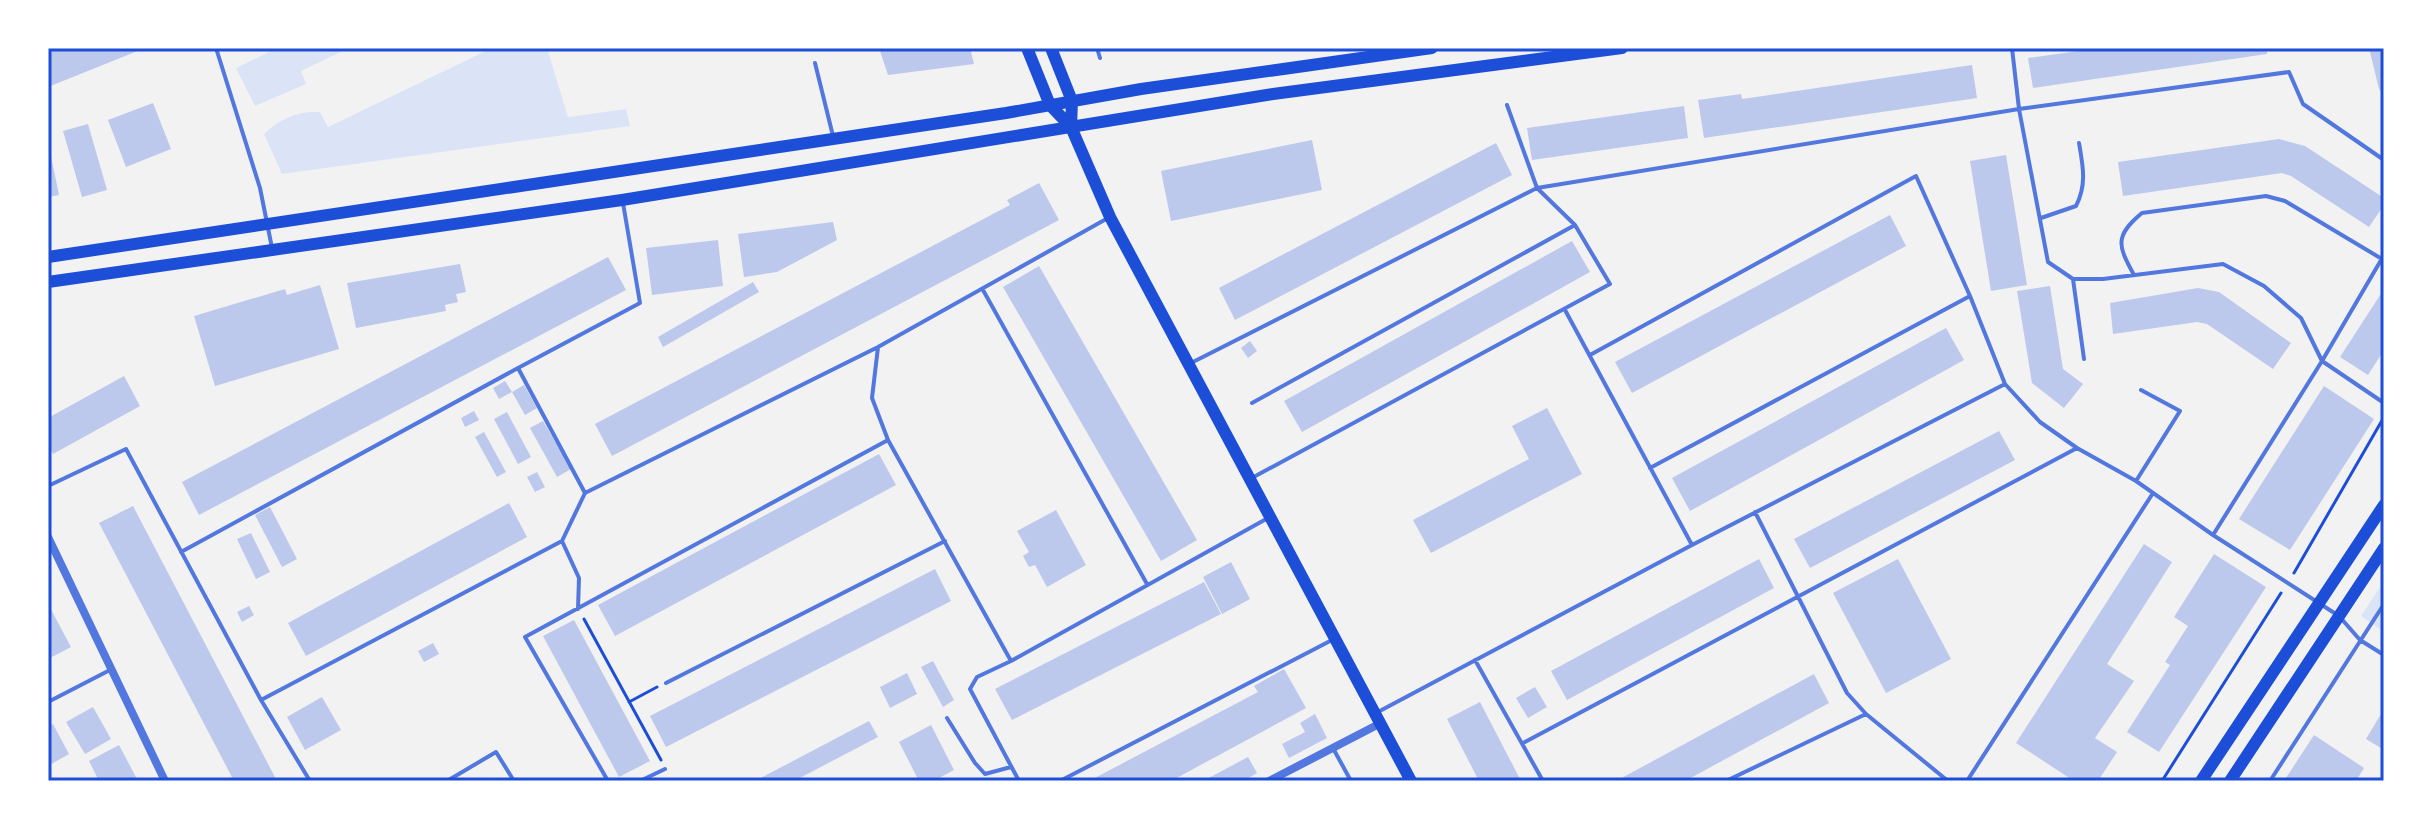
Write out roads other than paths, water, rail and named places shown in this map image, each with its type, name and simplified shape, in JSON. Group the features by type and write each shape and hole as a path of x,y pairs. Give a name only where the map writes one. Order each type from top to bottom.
{"main road":[{"path":"1027,48 1050,105 1071,127 1110,217 1411,781"},
{"path":"1051,48 1072,101 1071,127"},
{"path":"48,257 1432,48"},
{"path":"48,282 622,200 1273,94 1622,48"},
{"path":"2201,781 2384,505"},
{"path":"2230,781 2384,548"}],"street":[{"path":"48,537 165,781"},
{"path":"1269,781 1333,748 1376,719"}],"lane":[{"path":"216,48 243,128 272,250"},
{"path":"1097,48 1100,58"},
{"path":"2012,48 2019,109 2048,262 2073,279 2103,279 2223,264 2240,271 2264,286 2301,318 2322,361 2384,403"},
{"path":"815,63 834,138"},
{"path":"1188,364 1537,188 2019,109 2289,72 2303,104 2384,160"},
{"path":"1249,479 1610,284 1575,225 1537,188 1507,105"},
{"path":"2041,218 2076,206 2082,194 2084,174 2079,143"},
{"path":"1590,355 1916,176 1970,296 2005,384 2040,422 2077,448 2136,481 2339,616 2360,640 2384,655"},
{"path":"2134,275 2122,253 2120,241 2127,225 2142,213 2266,196 2285,201 2383,257 2213,535"},
{"path":"181,552 640,303 622,200"},
{"path":"261,700 562,541 585,493 878,347 1110,217"},
{"path":"1252,403 1575,225"},
{"path":"2073,279 2084,359"},
{"path":"983,290 1147,584"},
{"path":"1650,468 1970,296"},
{"path":"1565,310 1692,545"},
{"path":"878,347 872,398 888,440 1011,661"},
{"path":"518,368 585,493"},
{"path":"1376,719 1475,660 2005,384"},
{"path":"2136,481 2180,411 2141,390"},
{"path":"608,781 525,637 888,440"},
{"path":"1523,743 2077,448"},
{"path":"48,486 126,449 261,700 310,781"},
{"path":"1967,781 2153,493"},
{"path":"1755,512 1842,685 1866,714 1948,781"},
{"path":"1019,781 970,689 977,677 1270,517"},
{"path":"562,541 579,578 578,609"},
{"path":"666,683 945,541"},
{"path":"2270,781 2384,604"},
{"path":"1060,781 1334,638"},
{"path":"1475,660 1543,781"},
{"path":"48,702 111,670"},
{"path":"1726,781 1866,714"},
{"path":"947,718 985,774 1011,767"},
{"path":"1333,748 1351,781"},
{"path":"447,781 496,752 514,781"},
{"path":"640,781 665,769"}]}
